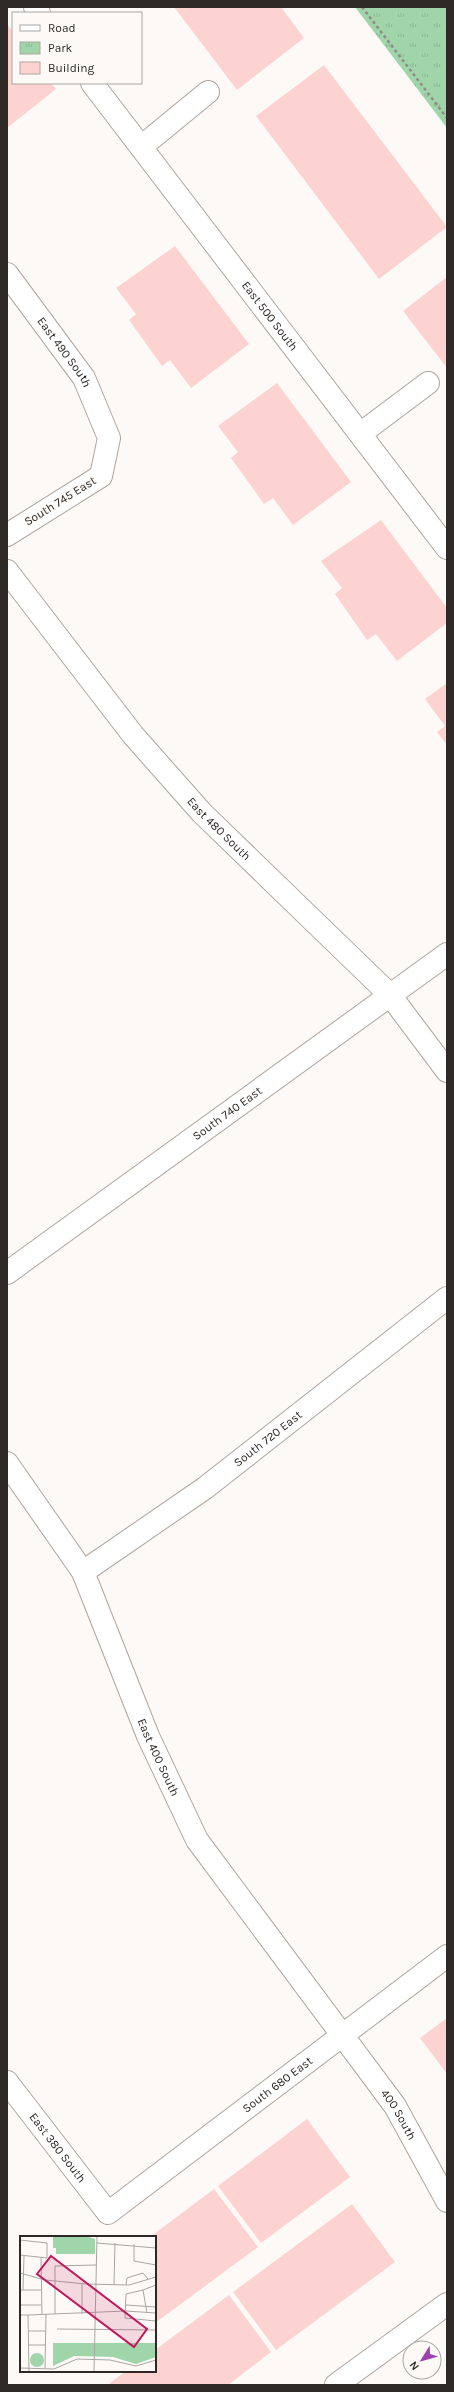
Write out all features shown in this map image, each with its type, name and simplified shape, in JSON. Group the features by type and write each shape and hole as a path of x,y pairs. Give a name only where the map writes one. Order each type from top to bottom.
{"street":[{"name":"East 500 South","path":"93,84 447,548"},
{"path":"141,147 208,92"},
{"name":"East 490 South","path":"7,274 84,378 108,438"},
{"path":"360,434 428,383"},
{"name":"South 745 East","path":"7,535 101,476 108,438"},
{"name":"East 480 South","path":"7,571 133,735 202,813 390,995 447,1071"},
{"name":"South 740 East","path":"7,1272 447,954"},
{"name":"South 720 East","path":"83,1572 205,1488 447,1298"},
{"name":"East 400 South","path":"7,1463 83,1572 148,1736 197,1840 342,2034"},
{"name":"South 680 East","path":"108,2213 342,2034 447,1956"},
{"name":"400 South","path":"342,2034 396,2106 447,2201"},
{"name":"East 380 South","path":"7,2082 108,2213"},
{"path":"336,2385 447,2304"}],"path":[{"path":"362,7 447,118"}],"green space":[{"path":"355,7 447,7 447,128"}],"building":[{"path":"174,7 281,7 304,38 237,90"},
{"path":"7,24 12,31 12,84 52,84 56,89 7,128"},
{"path":"324,65 447,227 379,279 256,116"},
{"path":"175,246 249,344 191,388 170,360 162,366 129,320 136,314 116,288"},
{"path":"447,277 447,368 403,311"},
{"path":"277,383 351,482 293,525 273,498 264,504 231,458 238,452 218,426"},
{"path":"381,520 447,608 447,623 397,661 376,634 367,640 335,594 342,588 321,561"},
{"path":"447,683 447,745 437,732 445,726 425,699"},
{"path":"447,2018 447,2074 420,2038"},
{"path":"307,2119 350,2177 261,2243 218,2186"},
{"path":"214,2189 258,2247 156,2322 156,2236 151,2236"},
{"path":"352,2204 395,2262 276,2350 233,2292"},
{"path":"229,2295 271,2352 228,2385 111,2385 110,2383 125,2372 156,2372 156,2349"}]}
